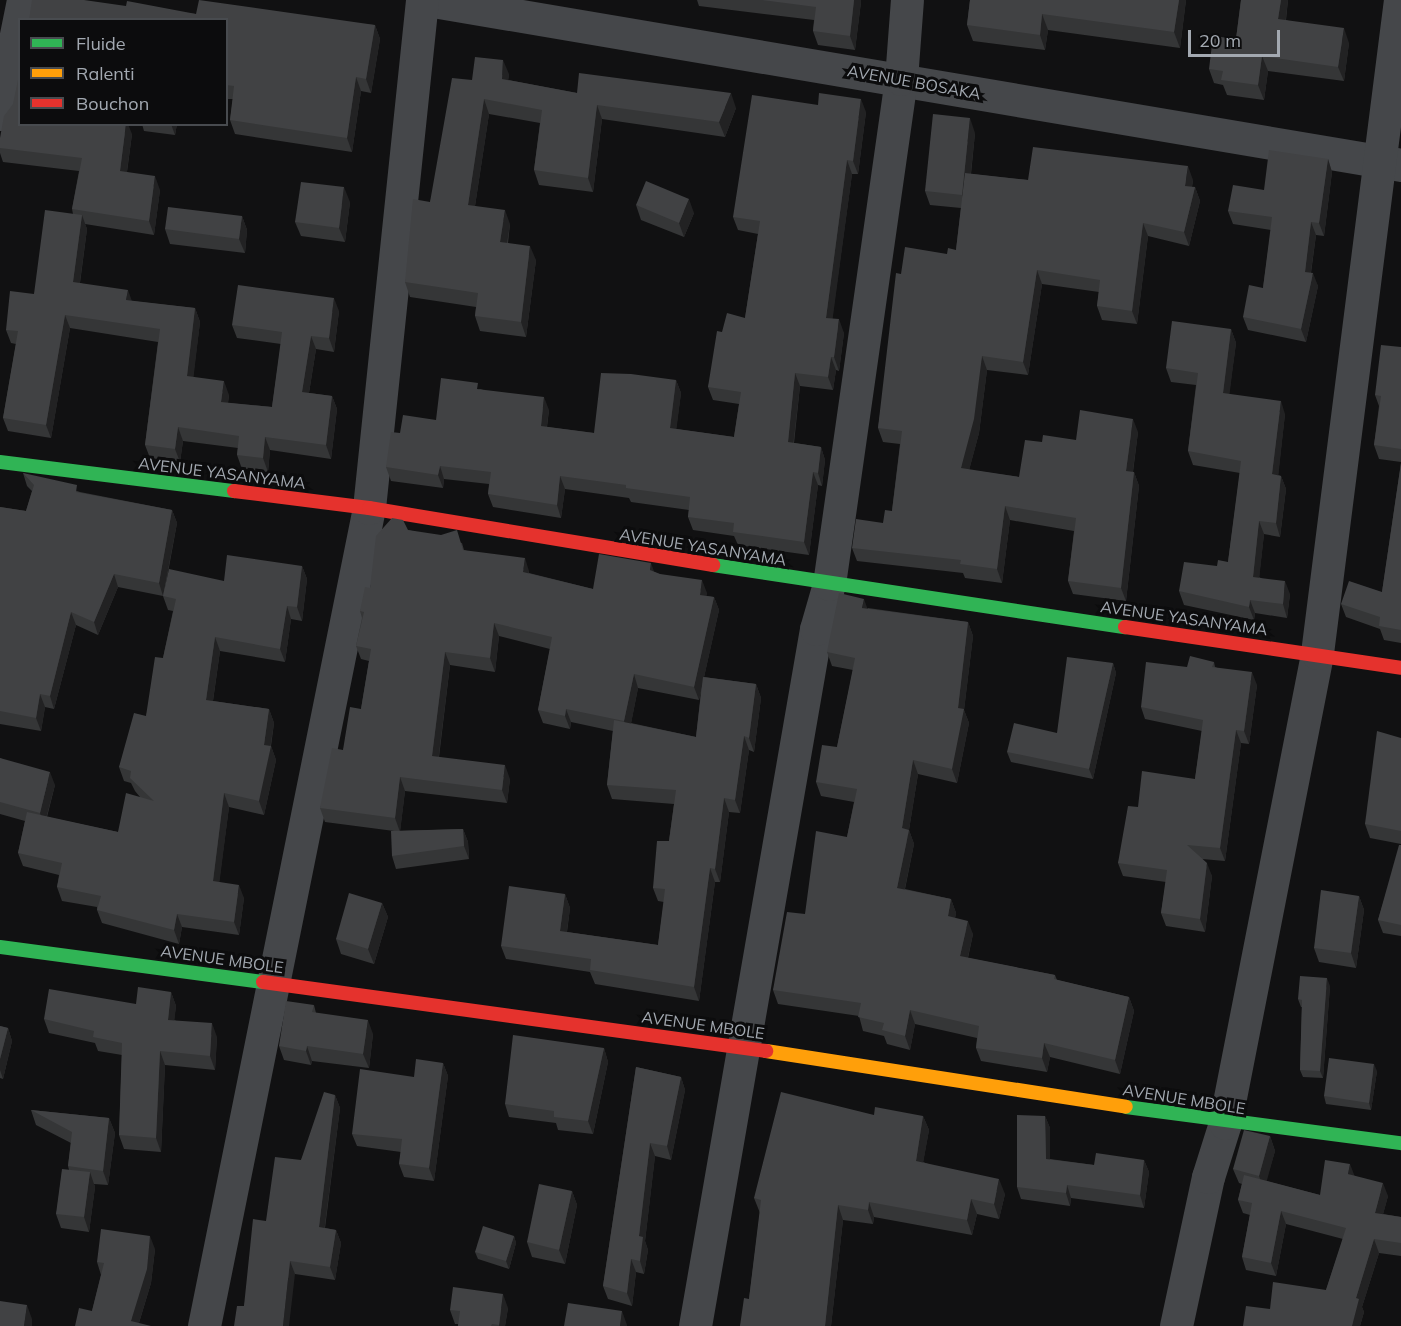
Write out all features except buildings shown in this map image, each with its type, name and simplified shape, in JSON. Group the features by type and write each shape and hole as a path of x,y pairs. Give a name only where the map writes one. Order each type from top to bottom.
{"street":[{"path":"19,18 23,0"},
{"path":"204,1326 270,982 369,508 422,0"},
{"name":"AVENUE BOSAKA","path":"427,0 1391,163"},
{"path":"695,1326 816,629 829,584 902,79 907,0"},
{"path":"1176,1326 1208,1177 1226,1123 1317,653 1391,163 1400,0"},
{"path":"0,114 18,25"},
{"name":"AVENUE YASANYAMA","path":"0,462 369,508 829,584 1317,653 1401,668"},
{"name":"AVENUE MBOLE","path":"0,946 742,1047 1226,1123 1401,1143"}],"traffic: fast":[{"path":"0,462 234,491"},
{"path":"713,565 1125,627"},
{"path":"0,947 263,982"},
{"path":"1126,1107 1401,1143"}],"traffic: slow":[{"path":"766,1051 1126,1107"}],"traffic: jam":[{"path":"234,491 369,508 713,565"},
{"path":"1125,627 1401,668"},
{"path":"263,982 766,1051"}]}
